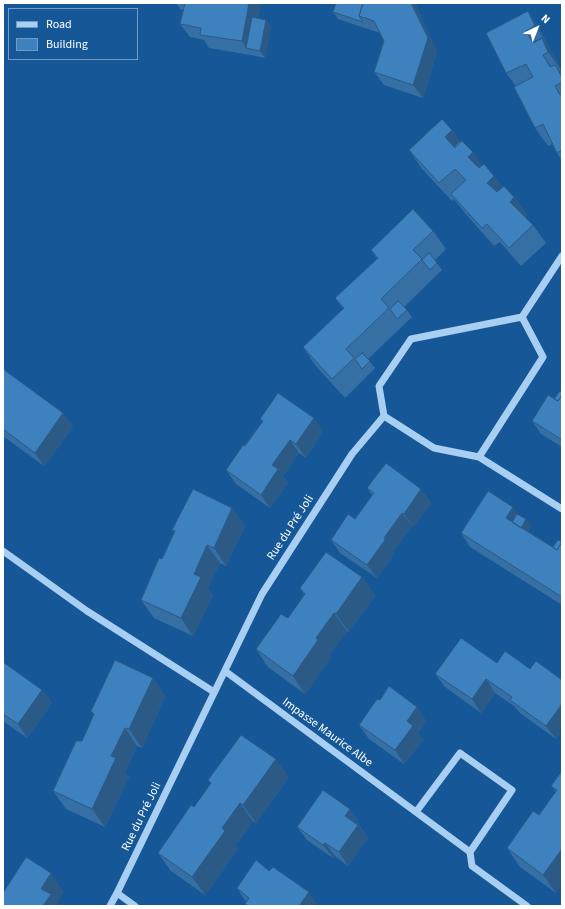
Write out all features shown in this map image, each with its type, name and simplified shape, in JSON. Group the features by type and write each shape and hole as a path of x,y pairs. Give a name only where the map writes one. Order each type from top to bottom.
{"street":[{"path":"562,256 522,317 411,339 380,386 384,416 434,448 479,457 562,509"},
{"path":"479,457 543,357 522,317"},
{"name":"Rue du Pré Joli","path":"110,906 262,594 352,454 384,416"},
{"path":"3,551 87,610 214,692"},
{"name":"Impasse Maurice Albe","path":"225,671 470,852"},
{"path":"416,812 460,753 512,790 470,852 472,866 527,906"},
{"path":"117,893 135,906"}],"building":[{"path":"185,3 249,3 242,41 200,35 201,28 180,24"},
{"path":"336,3 363,3 359,16 363,22 333,12"},
{"path":"363,3 411,3 428,38 413,85 374,72 384,41 374,21 359,16"},
{"path":"528,11 535,26 526,31 533,43 542,38 548,52 543,55 550,67 555,65 562,77 562,82 555,86 560,95 562,94 562,150 557,153 543,124 535,128 514,87 533,77 526,64 506,73 486,33"},
{"path":"252,17 266,20 260,51 246,48"},
{"path":"543,37 549,49 542,38 534,42"},
{"path":"442,119 452,130 445,137 455,148 462,141 473,152 468,157 479,168 484,164 494,176 487,183 497,192 504,186 514,197 510,202 533,225 509,248 487,224 482,228 451,194 466,180 455,169 439,183 409,150"},
{"path":"460,141 461,142 455,148 454,147"},
{"path":"413,209 433,231 413,250 422,259 381,299 389,308 346,349 354,358 332,379 303,347 344,308 335,298 378,258 371,250"},
{"path":"429,253 437,263 430,270 422,260"},
{"path":"398,301 407,310 397,319 390,309"},
{"path":"362,353 370,361 362,369 355,359"},
{"path":"3,369 63,413 35,453 3,429"},
{"path":"560,391 562,392 562,395 558,401 554,399"},
{"path":"278,393 314,418 296,444 290,440 272,465 278,469 261,495 226,470 243,445 245,446 263,421 260,419"},
{"path":"548,395 558,401 562,395 562,440 532,421"},
{"path":"386,463 421,489 404,514 402,513 384,538 385,540 367,565 331,540 348,514 355,519 374,493 367,488"},
{"path":"193,489 232,508 214,548 207,545 194,574 201,577 181,618 141,600 159,558 162,559 175,531 172,530"},
{"path":"488,491 513,507 506,518 557,550 562,542 562,597 461,533"},
{"path":"517,514 526,519 521,528 512,522"},
{"path":"558,540 562,542 557,550 553,547"},
{"path":"326,552 362,577 336,614 334,613 316,638 318,640 293,676 256,649 281,614 288,618 305,594 300,588"},
{"path":"461,638 497,663 505,651 530,669 536,661 562,680 562,704 546,726 510,700 512,697 486,679 472,699 435,674"},
{"path":"115,660 153,678 129,729 125,728 111,756 116,758 92,809 53,791 76,741 82,741 94,714 91,711"},
{"path":"3,662 42,690 18,724 3,714"},
{"path":"389,686 417,707 407,721 413,726 395,750 359,725 377,699 380,700"},
{"path":"241,735 276,759 243,805 240,803 222,828 225,831 192,877 158,853 191,805 194,807 211,783 208,780"},
{"path":"562,771 562,849 543,875 507,848 533,811 539,815 557,790 551,786"},
{"path":"323,790 350,809 345,816 358,825 339,852 325,843 323,845 297,827"},
{"path":"26,857 51,873 41,889 51,894 43,906 3,906 3,893"},
{"path":"256,860 269,871 273,867 309,892 299,906 248,906 245,904 249,898 237,888"}]}
